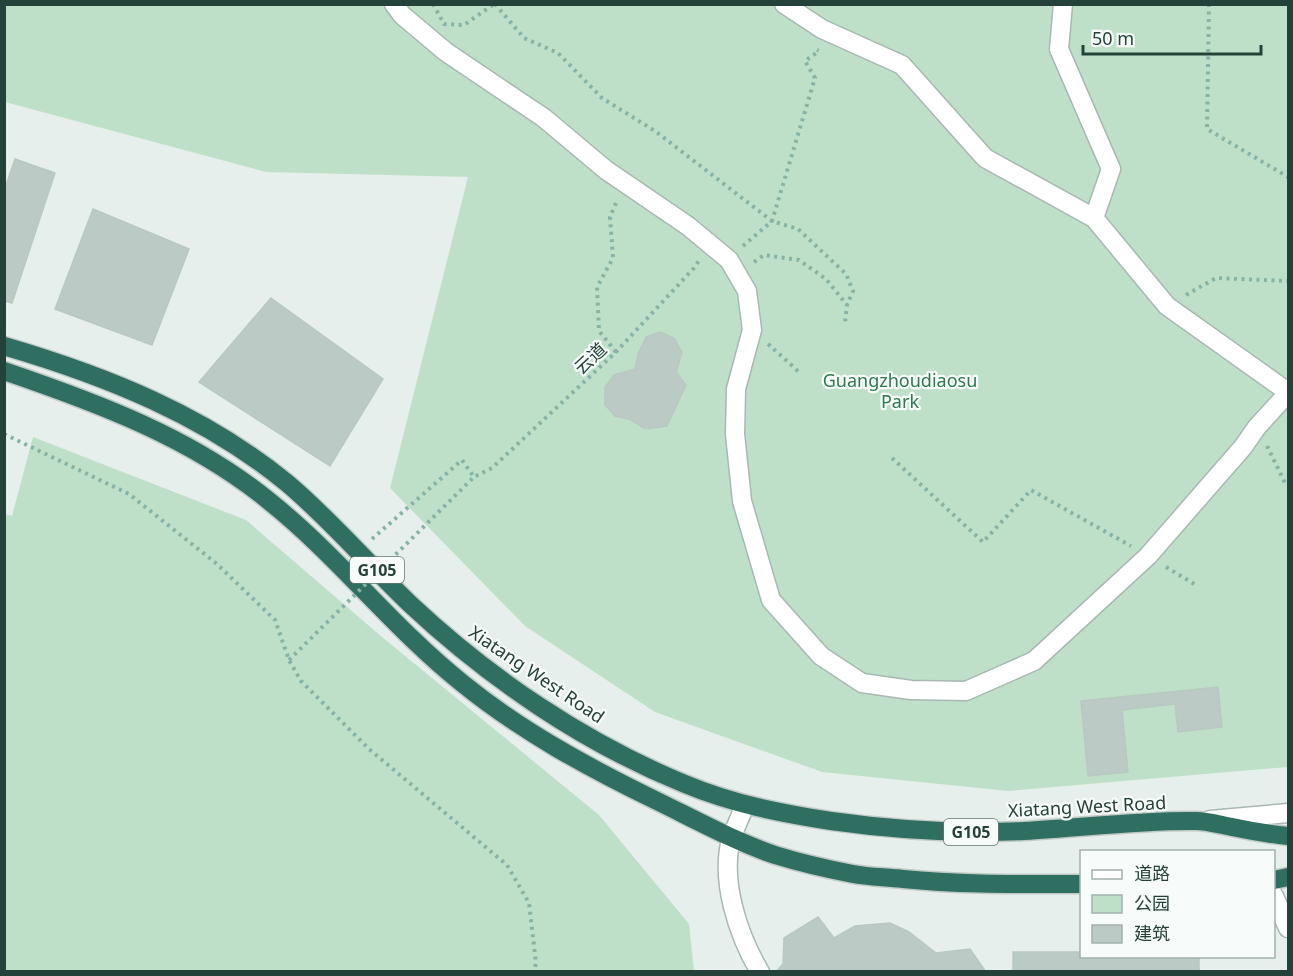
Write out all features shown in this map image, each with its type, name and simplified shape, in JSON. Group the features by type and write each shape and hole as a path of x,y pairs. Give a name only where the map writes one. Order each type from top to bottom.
{"highway":[{"name":"Xiatang West Road","path":"4,346 85,371 134,390 198,423 254,459 286,482 359,551 406,600 455,644 552,714 606,746 683,784 745,805 776,812 883,828 944,832 1022,831 1200,821 1288,836"},
{"name":"G105","path":"4,371 88,400 133,419 195,452 243,482 269,500 308,536 438,664 488,703 596,771 732,838 775,854 857,874 921,881 987,884 1080,884"}],"street":[{"path":"394,4 402,15 446,52 544,118 606,171 688,226 733,267 747,291 752,330 736,389 735,434 742,501 771,600 821,656 862,683 911,690 966,692 1034,661 1148,556 1288,393 1167,306 1094,218 985,158 902,65 822,29 783,4"},
{"path":"1063,4 1059,49 1111,169 1094,218"},
{"path":"745,805 732,838 729,860 733,908 740,933 760,972"},
{"name":"Xiatang West Road","path":"1200,821 1288,813"},
{"path":"1275,898 1288,928"}],"path":[{"path":"433,4 444,24 464,24 495,4 524,38 558,53 602,98 655,131 771,221 798,229 846,274 853,291 847,304 845,322"},
{"path":"1209,4 1208,129 1288,177"},
{"path":"733,267 771,221 815,78 805,61 819,51 812,46"},
{"path":"616,352 600,331 597,287 613,258 610,217 626,183"},
{"name":"云道","path":"289,660 474,477 492,468 616,352 694,268 710,244"},
{"path":"733,267 764,255 798,260 826,279 847,304"},
{"path":"1167,306 1216,278 1288,281"},
{"path":"752,330 799,372"},
{"path":"1257,427 1285,483"},
{"path":"4,434 129,494 217,564 275,620 289,660 301,681 369,749 507,865 529,903 536,963 534,972"},
{"path":"892,458 983,542 1032,490 1196,585"},
{"path":"359,551 462,460 474,477"}],"green space":[{"name":"Guangzhoudiaosu Park","path":"4,5 1288,5 1288,767 1008,791 822,772 655,712 525,626 390,488 468,177 266,172 5,102"},
{"path":"33,437 246,520 382,637 599,815 689,924 694,971 5,971 5,514 12,516"}],"building":[{"path":"15,159 55,173 12,303 4,301 4,191"},
{"path":"93,209 189,249 152,345 55,309"},
{"path":"271,298 383,379 330,466 199,382"},
{"path":"660,332 674,338 682,352 676,372 686,385 667,426 646,429 629,419 615,416 605,405 605,387 614,375 635,369 638,354 646,337"},
{"path":"1218,687 1222,727 1178,732 1175,704 1122,710 1128,772 1088,776 1081,701"},
{"path":"818,917 834,938 855,926 890,923 909,932 936,953 970,949 986,972 776,972 783,964 784,938"},
{"path":"1013,952 1080,952 1080,958 1199,958 1199,972 1013,972"}]}
